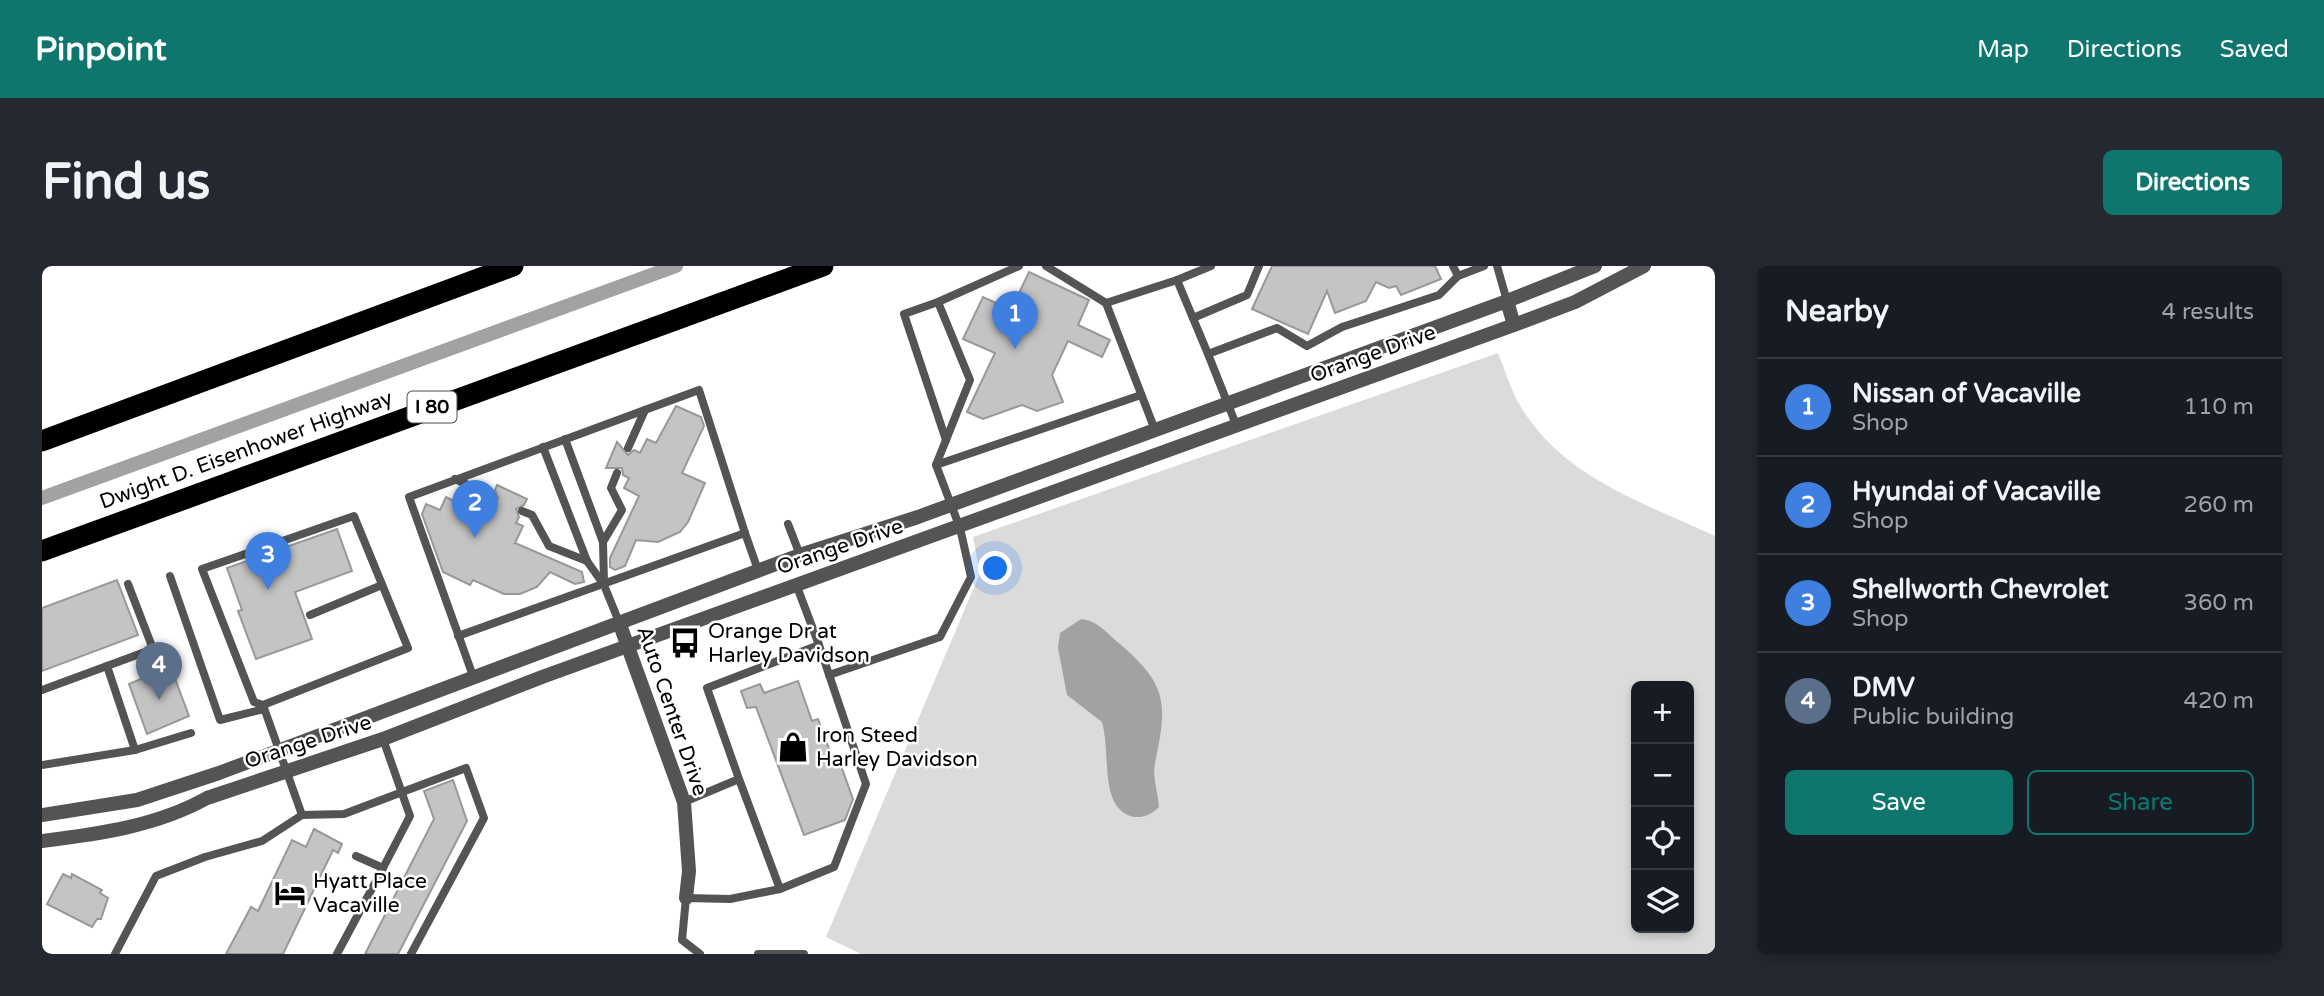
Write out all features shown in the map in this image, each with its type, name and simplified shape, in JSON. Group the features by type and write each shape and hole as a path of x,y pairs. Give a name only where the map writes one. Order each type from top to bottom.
{"highway":[{"path":"42,441 513,266"},
{"name":"Dwight D. Eisenhower Highway","path":"42,551 823,266"}],"street":[{"name":"Orange Drive","path":"42,816 137,800 280,751 758,570 951,505 1507,301 1595,266"},
{"name":"Orange Drive","path":"42,841 135,825 180,813 207,797 383,739 796,584 960,528 1514,325 1612,285 1644,266"},
{"path":"1507,301 1514,325"},
{"name":"Auto Center Drive","path":"619,622 684,802 689,871 686,898"}],"lane":[{"path":"946,440 904,314 1019,266"},
{"path":"1046,266 1106,303 1155,430"},
{"path":"1106,303 1211,266"},
{"path":"1193,318 1247,295 1259,266"},
{"path":"1453,266 1458,276"},
{"path":"1208,354 1277,328 1307,346 1342,327 1439,295 1458,276 1485,266"},
{"path":"1497,266 1507,301"},
{"path":"1177,280 1237,426"},
{"path":"829,675 940,637 971,577 960,528 936,465 970,380 938,302"},
{"path":"473,676 409,497 543,447 699,390 758,570"},
{"path":"936,465 1141,395"},
{"path":"628,448 645,410"},
{"path":"565,439 603,542 604,585"},
{"path":"543,447 587,561 604,585 619,622"},
{"path":"603,542 622,510 611,488 617,473"},
{"path":"455,480 492,496"},
{"path":"522,511 532,515 550,546 587,561"},
{"path":"170,576 220,720 263,707 408,648 354,516 202,569 254,702 263,707 302,815"},
{"path":"788,524 800,555"},
{"path":"458,636 745,533"},
{"path":"42,690 153,649 128,584"},
{"path":"700,954 682,940 686,898 730,899 780,889 834,867 866,784 796,584"},
{"path":"310,615 382,585"},
{"path":"780,889 707,688 819,645"},
{"path":"107,666 135,750"},
{"path":"42,765 135,750 191,733"},
{"path":"337,954 410,816 383,739"},
{"path":"115,954 156,876 262,841 302,815 344,814 466,768 484,818 411,954"},
{"path":"684,802 738,779"},
{"path":"356,856 383,868"},
{"path":"758,954 804,954"}],"shaded area":[{"path":"1498,353 1521,407 1539,432 1559,452 1607,486 1715,536 1715,954 861,954 826,937 980,573 973,537"},
{"path":"1081,619 1098,625 1106,632 1136,659 1156,685 1162,711 1154,768 1159,807 1144,816 1130,816 1118,807 1108,782 1102,722 1067,695 1058,648 1060,633"}],"building":[{"path":"1272,266 1435,266 1441,279 1401,295 1396,286 1389,288 1376,282 1366,301 1335,313 1327,291 1308,334 1252,309"},
{"path":"1029,272 1089,300 1078,325 1110,340 1102,357 1068,341 1052,375 1063,402 1037,411 1022,405 983,419 967,412 995,353 963,339 983,297 1011,310"},
{"path":"676,406 701,417 704,426 682,473 705,483 688,522 680,532 658,542 636,540 625,566 615,570 610,567 610,558 639,496 624,488 629,478 623,475 622,468 606,468 617,442 628,455 634,450 640,453 647,439 656,443"},
{"path":"497,485 527,499 524,505 516,509 519,517 516,523 523,526 515,543 582,572 584,582 575,584 550,572 537,587 520,594 504,594 473,580 470,585 443,572 422,514 426,504 440,510 446,497 471,509 473,503 486,509 489,502 498,498 495,490"},
{"path":"337,529 352,571 295,592 312,639 256,659 238,611 242,610 227,568"},
{"path":"117,580 138,635 42,671 42,608"},
{"path":"151,662 156,674 171,668 189,716 147,734 129,684 141,679 137,665"},
{"path":"798,681 812,721 818,719 835,765 840,763 853,799 845,820 804,835 756,707 747,708 741,691 760,684 764,693"},
{"path":"453,780 467,821 398,954 365,954 434,819 424,791"},
{"name":"Hyatt Place Vacaville","path":"314,829 342,844 338,853 333,850 283,954 226,954 251,907 258,911 292,840 306,847"},
{"path":"63,874 71,878 72,874 102,890 100,893 108,898 101,919 97,919 92,927 47,904"}],"waterway":[{"path":"42,498 676,266"}],"place":[{"name":"Nissan of Vacaville","path":"1015,349"},
{"name":"Hyundai of Vacaville","path":"475,538"},
{"name":"Shellworth Chevrolet","path":"268,590"},
{"name":"Orange Dr at Harley Davidson","path":"685,643"},
{"name":"DMV","path":"159,700"},
{"name":"Iron Steed Harley Davidson","path":"793,747"},
{"name":"Hyatt Place Vacaville","path":"290,893"}]}
